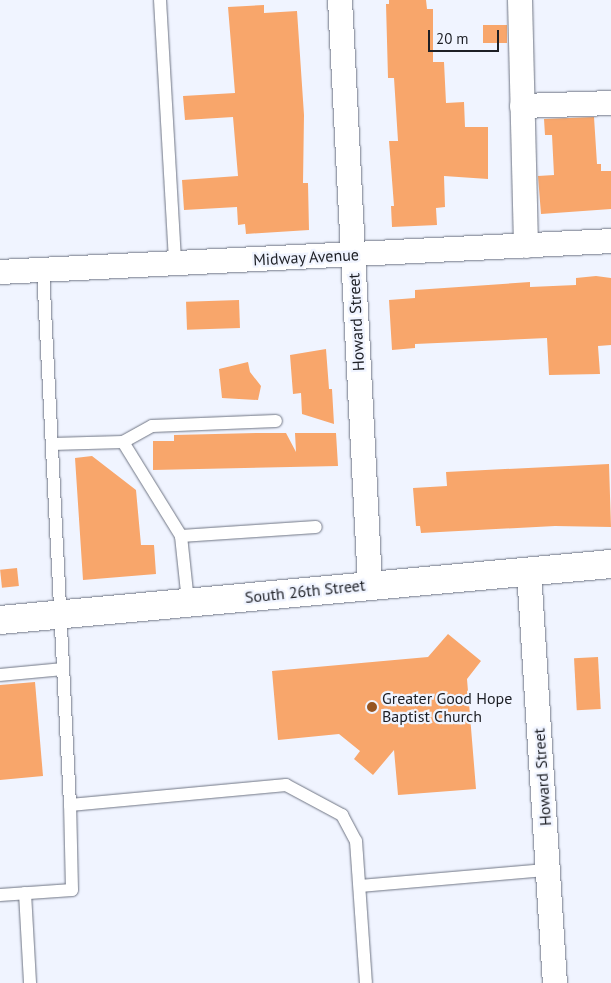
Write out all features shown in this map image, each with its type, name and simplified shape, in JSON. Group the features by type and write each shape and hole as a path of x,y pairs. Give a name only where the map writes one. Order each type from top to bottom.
{"street":[{"name":"Howard Street","path":"340,0 370,585"},
{"path":"520,0 526,246"},
{"path":"522,106 611,103"},
{"name":"Midway Avenue","path":"0,272 611,241"},
{"name":"South 26th Street","path":"0,620 611,564"},
{"name":"Howard Street","path":"529,571 555,983"}],"lane":[{"path":"160,0 175,264"},
{"path":"0,895 72,890 70,805 43,270"},
{"path":"52,444 123,442 152,426 276,421"},
{"path":"123,442 181,536 188,602"},
{"path":"181,536 316,527"},
{"path":"0,675 63,669"},
{"path":"70,805 286,784 342,815 356,841 366,983"},
{"path":"360,886 548,870"},
{"path":"25,894 30,983"}],"building":[{"path":"389,0 426,0 427,9 433,9 433,62 444,62 446,103 464,102 465,127 488,127 488,179 444,176 445,207 436,208 437,225 392,227 391,206 394,206 389,141 398,141 394,78 388,78 386,4 389,4"},
{"path":"264,5 264,13 297,11 304,115 303,183 308,183 309,230 246,234 245,224 238,225 237,207 184,210 182,180 238,176 233,117 185,120 183,96 235,93 228,7"},
{"path":"483,25 507,25 507,43 483,43"},
{"path":"594,117 597,164 601,164 601,171 611,171 611,209 541,214 538,176 554,175 552,135 545,135 544,119"},
{"path":"596,276 611,278 611,345 598,346 600,374 549,375 547,338 415,344 415,348 392,350 389,300 415,298 415,290 530,282 530,287 576,285 576,278"},
{"path":"239,300 240,328 187,330 186,302"},
{"path":"326,349 329,389 332,389 334,424 302,414 301,393 293,394 290,355"},
{"path":"248,362 250,372 261,386 258,400 222,398 219,369"},
{"path":"286,433 296,452 295,433 336,433 338,466 153,470 153,441 174,441 174,435"},
{"path":"92,456 136,490 141,545 154,545 156,574 83,580 75,458"},
{"path":"609,464 611,527 555,526 421,533 420,526 416,526 413,488 447,486 446,472"},
{"path":"17,568 19,586 2,588 0,570"},
{"name":"Greater Good Hope Baptist Church","path":"448,634 481,661 467,679 476,789 398,795 394,750 373,775 354,759 360,751 339,734 278,740 272,671 428,657"},
{"path":"598,657 601,709 577,710 574,658"},
{"path":"35,682 43,776 0,780 0,685"}],"place":[{"name":"Greater Good Hope Baptist Church","path":"372,707"}]}
